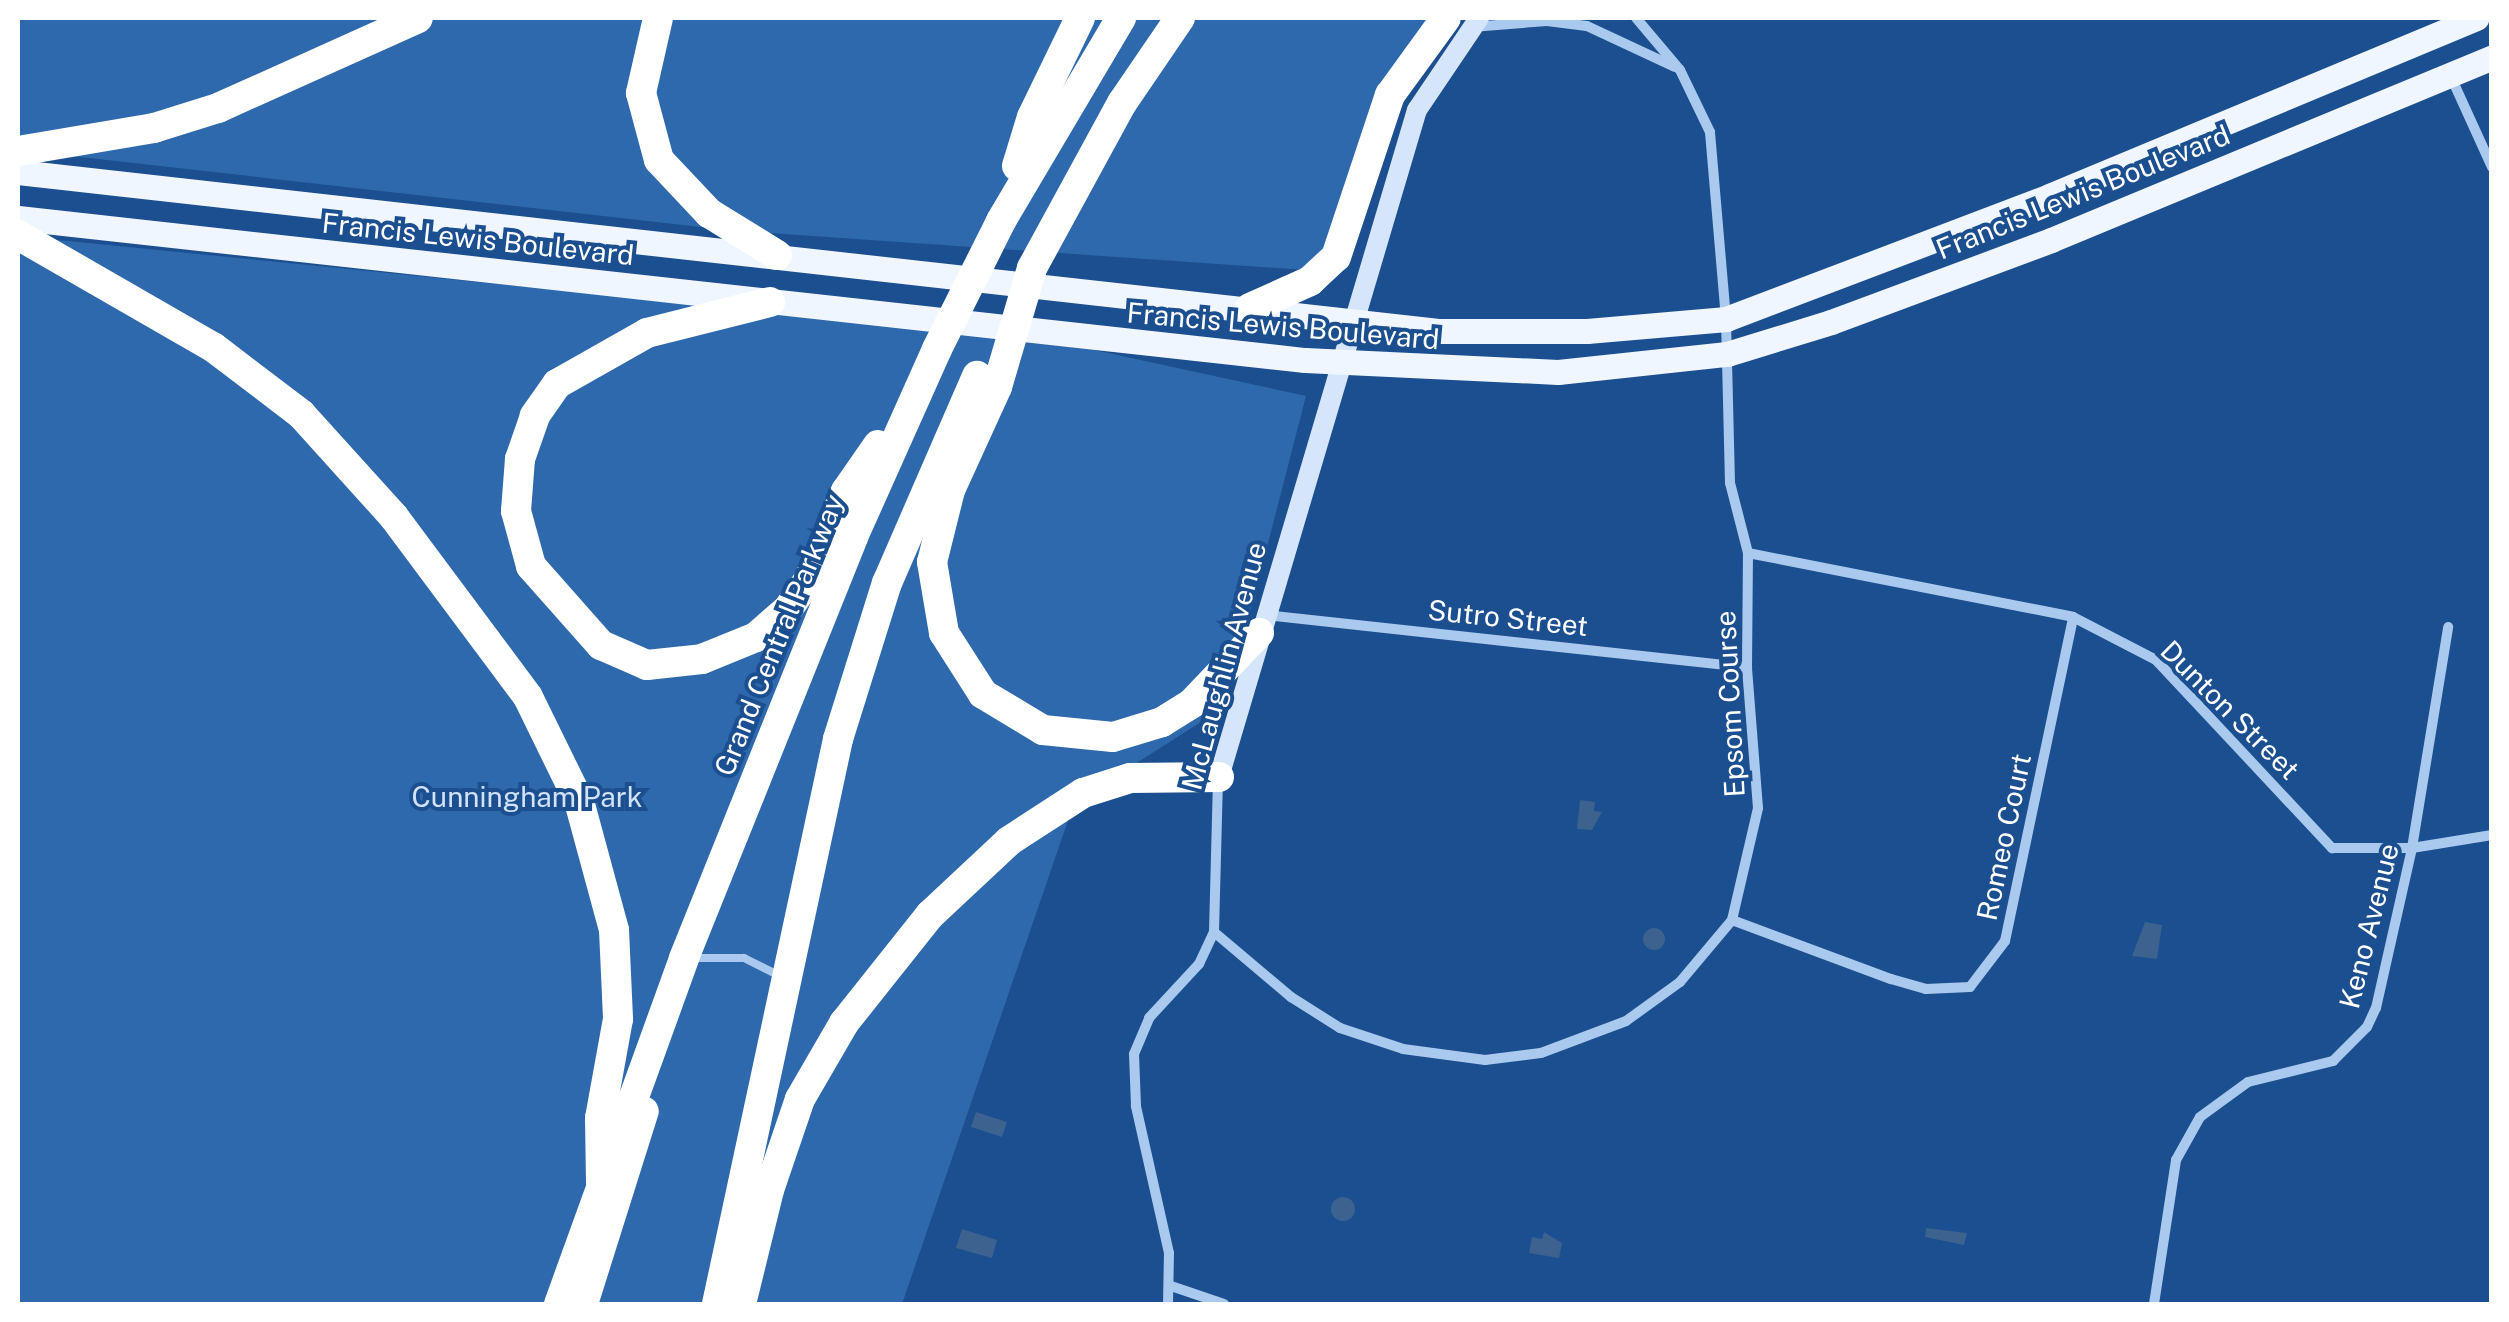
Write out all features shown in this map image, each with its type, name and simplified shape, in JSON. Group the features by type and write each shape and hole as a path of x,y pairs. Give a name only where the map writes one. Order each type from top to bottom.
{"highway":[{"path":"18,152 203,113 418,18"},
{"path":"658,18 641,93 659,160 709,213 777,255"},
{"path":"1000,221 1032,116 1080,18"},
{"name":"Grand Central Parkway","path":"559,1304 684,958 920,386 1000,221 1121,18"},
{"path":"1180,18 1048,235 1032,268 950,490 932,562 944,632 983,694 1043,730 1113,737 1162,722 1192,703 1262,624"},
{"path":"1250,308 1310,280 1336,257 1390,95 1465,21"},
{"path":"18,235 212,346 301,414 394,517 528,697 579,801 614,930 618,1018 600,1118 601,1182"},
{"path":"770,302 648,332 557,384 535,416 520,460 516,511 531,566 601,645 646,665 702,659 774,623 810,577 846,491 920,386"},
{"path":"718,1295 860,661 917,506 987,382"},
{"path":"741,1304 769,1190 800,1099 844,1023 930,915 1009,841 1083,793 1130,778 1219,777"},
{"path":"582,1304 633,1156 684,958"},
{"path":"540,1304 590,1212"}],"main road":[{"name":"Francis Lewis Boulevard","path":"18,172 777,255 1088,295 1516,333 1726,319 2048,196 2435,24 2476,18"},
{"name":"Francis Lewis Boulevard","path":"18,218 1339,363 1520,374 1727,354 2051,240 2492,57"}],"street":[{"name":"Epsom Course","path":"1214,932 1291,996 1340,1028 1404,1050 1485,1060 1541,1054 1626,1022 1680,982 1732,920 1758,808 1747,667 1748,553 1730,482 1726,319 1710,132 1680,70 1636,18"},
{"path":"1354,320 1416,110 1465,21 1547,21 1587,26 1680,70"},
{"path":"2450,73 2492,167"},
{"name":"McLaughlin Avenue","path":"1168,1304 1171,1286 1167,1238 1136,1106 1134,1054 1150,1018 1199,964 1214,932 1219,777 1354,320"},
{"name":"Dunton Street","path":"1748,553 2073,616 2156,660 2332,848 2412,848 2492,835"},
{"name":"Romeo Court","path":"1732,920 1891,980 1926,989 1970,987 2005,941 2073,616"},
{"name":"Sutro Street","path":"1262,624 1747,667"},
{"name":"Keno Avenue","path":"2154,1304 2176,1160 2189,1132 2218,1099 2248,1082 2333,1061 2367,1028 2412,848 2448,627"},
{"path":"1171,1286 1224,1304"}],"lane":[{"path":"684,958 744,958 787,979"}],"green space":[{"path":"18,18 1433,18 1319,271 727,230 18,150"},
{"name":"Cunningham Park","path":"18,236 1039,338 1306,396 1226,706 1074,803 902,1304 18,1304"}],"shaded area":[{"path":"1580,800 1595,802 1594,811 1602,812 1592,830 1577,829"},
{"path":"2145,922 2162,925 2157,959 2132,956"},
{"path":"1654,928 1662,931 1662,947 1654,950 1646,947 1643,939 1646,931"},
{"path":"976,1112 1007,1122 1002,1137 971,1127"},
{"path":"1343,1197 1355,1209 1343,1221 1331,1209"},
{"path":"1926,1228 1967,1233 1964,1245 1925,1237"},
{"path":"962,1229 997,1240 992,1258 956,1248"},
{"path":"1544,1232 1562,1243 1559,1258 1529,1253 1532,1237 1542,1239"}]}
